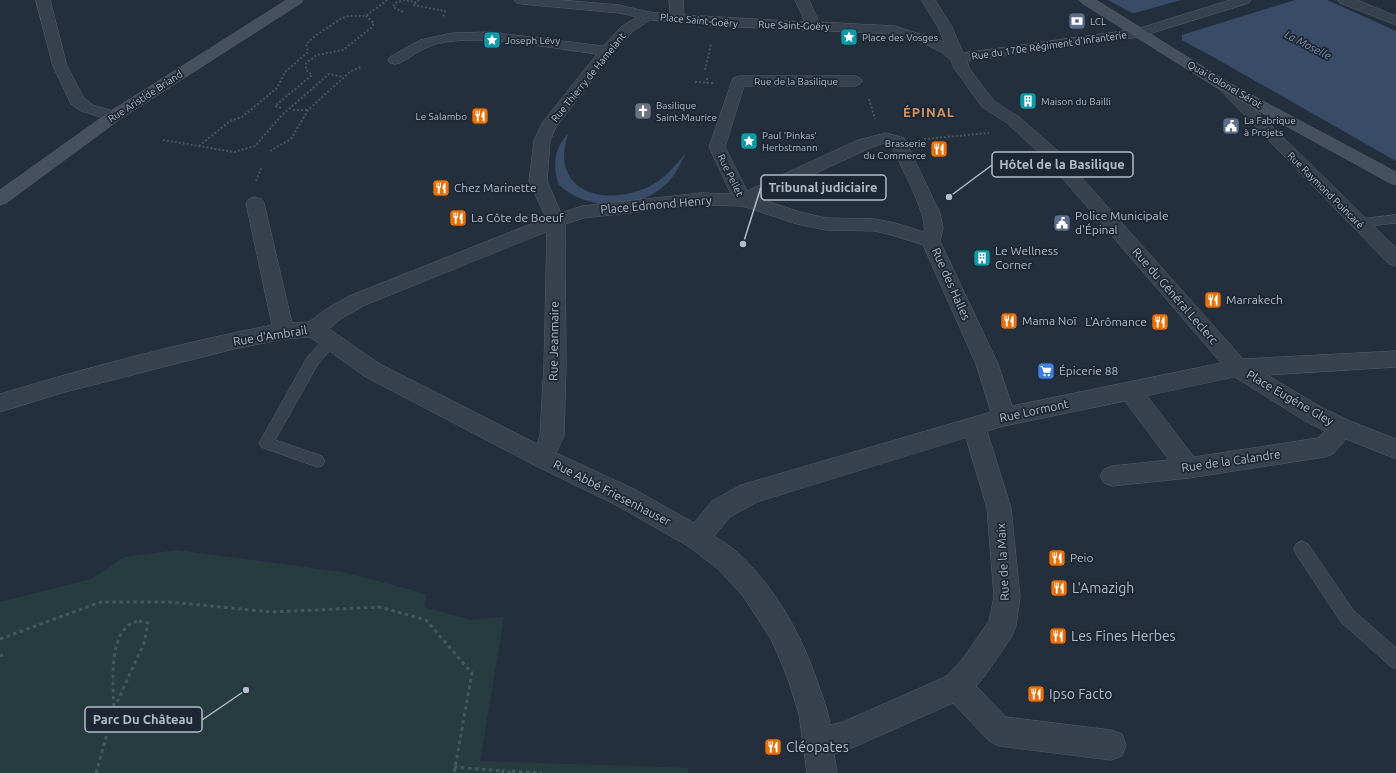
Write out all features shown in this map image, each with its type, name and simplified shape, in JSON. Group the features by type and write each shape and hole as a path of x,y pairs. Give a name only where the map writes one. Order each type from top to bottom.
{"main road":[{"name":"Rue Aristide Briand","path":"0,199 114,116 296,0"},
{"name":"Quai Colonel Sérot","path":"1087,0 1224,86 1396,179"}],"street":[{"path":"43,0 60,66 76,101 93,110 114,116"},
{"name":"Place Saint-Goëry","path":"522,0 619,9 649,16 749,24"},
{"path":"676,0 677,18"},
{"path":"802,0 814,26"},
{"path":"928,0 945,28 958,58"},
{"name":"Rue du 170e Régiment d'Infanterie","path":"958,58 1139,33 1244,0"},
{"path":"1345,0 1396,15"},
{"path":"1363,6 1396,21"},
{"name":"Rue Thierry de Hamelant","path":"556,221 538,181 542,141 548,126 607,51 627,30 649,16"},
{"name":"Rue Saint-Goëry","path":"749,24 895,30 906,32 932,42 946,49 958,58"},
{"path":"395,60 425,42 452,37 488,36 607,51"},
{"name":"Rue du Général Leclerc","path":"958,58 962,68 988,104 1013,120 1052,155 1238,368"},
{"name":"Rue de la Basilique","path":"738,81 855,81"},
{"name":"Rue Pellet","path":"738,81 717,147 743,200"},
{"name":"Rue Raymond Poincaré","path":"1224,86 1396,259"},
{"name":"Rue des Halles","path":"743,200 864,144 886,138 898,142 931,213 934,228 931,240 987,364 1004,417"},
{"name":"Place Edmond Henry","path":"556,221 582,212 701,200 743,200 797,218 826,224 875,225 895,229 931,240"},
{"path":"255,203 284,331"},
{"name":"Rue d'Ambrail","path":"8,400 65,383 234,341 284,331 323,335 332,315 356,302 556,221"},
{"name":"Rue Jeanmaire","path":"542,458 552,436 555,365 556,221"},
{"name":"Rue Abbé Friesenhauser","path":"323,335 372,370 542,458 624,497 697,538 727,560 752,587 781,629 802,674 814,714 818,742"},
{"name":"Rue Lormont","path":"697,538 721,510 750,493 1004,417 1238,368 1396,359"},
{"name":"Place Eugéne Gley","path":"1238,368 1313,414 1342,428"},
{"path":"1130,391 1189,468"},
{"name":"Rue de la Maix","path":"818,742 844,737 957,686 974,667 1002,626 1007,597 999,508 974,425"},
{"path":"1342,428 1396,449"},
{"name":"Rue de la Calandre","path":"1112,476 1189,468 1325,447 1342,428"},
{"path":"957,686 999,731 1111,745"},
{"path":"818,742 822,773"}],"lane":[{"path":"1361,223 1396,219"},
{"path":"317,461 266,443 313,360 323,335"},
{"path":"1302,549 1347,616 1396,660"}],"path":[{"path":"199,146 230,121 242,117 277,88 285,72 308,52 306,44 315,36 342,18 348,16 366,16 387,0"},
{"path":"403,12 393,7 395,3 404,0 416,2"},
{"path":"419,0 413,5 445,11 442,18"},
{"path":"282,108 275,106 312,75 306,70 306,63 321,54 343,50 371,28 374,23 366,16"},
{"name":"Place Saint-Goëry","path":"705,70 712,40"},
{"path":"270,151 291,139 308,110 343,77 351,71 361,67"},
{"path":"163,140 234,152 255,146 282,115 329,74 343,77"},
{"path":"695,82 707,83 708,78"},
{"path":"868,96 877,123"},
{"path":"293,110 308,110"},
{"path":"921,140 990,133"},
{"path":"0,639 101,602 170,602 271,612 379,607 426,620 472,673 454,773"},
{"path":"96,773 114,709 144,643 148,623 144,620 137,620 130,623 119,636 115,650 114,709"},
{"path":"0,656 5,654"},
{"path":"454,767 502,772 542,773"}],"green space":[{"path":"177,550 343,572 427,594 424,607 471,620 504,617 480,761 688,768 688,773 0,773 0,602 91,579 125,557"}],"water":[{"name":"La Moselle","path":"1108,0 1327,0 1396,31 1396,161 1215,58"},
{"path":"568,134 564,154 567,171 574,183 586,191 601,195 618,195 635,192 652,185 666,175 686,153 674,175 663,187 650,196 635,202 603,204 587,201 572,194 559,185 555,171 557,152 563,139"}],"pier":[{"path":"1181,0 1295,0 1182,35 1182,43 1128,12 1135,13"}],"place":[{"name":"LCL","path":"1077,21"},
{"name":"Place des Vosges","path":"849,37"},
{"name":"Joseph Lévy","path":"492,40"},
{"name":"Maison du Bailli","path":"1028,101"},
{"name":"Basilique Saint-Maurice","path":"643,111"},
{"name":"Le Salambo","path":"480,116"},
{"name":"La Fabrique à Projets","path":"1231,126"},
{"name":"Paul 'Pinkas' Herbstmann","path":"749,141"},
{"name":"Brasserie du Commerce","path":"939,149"},
{"name":"Chez Marinette","path":"441,188"},
{"name":"Hôtel de la Basilique","path":"949,197"},
{"name":"La Côte de Boeuf","path":"458,218"},
{"name":"Police Municipale d'Épinal","path":"1062,223"},
{"name":"Tribunal judiciaire","path":"743,244"},
{"name":"Le Wellness Corner","path":"982,258"},
{"name":"Marrakech","path":"1213,300"},
{"name":"Mama Noï","path":"1009,321"},
{"name":"L'Arômance","path":"1160,322"},
{"name":"Épicerie 88","path":"1046,371"},
{"name":"Peio","path":"1057,558"},
{"name":"L'Amazigh","path":"1059,588"},
{"name":"Les Fines Herbes","path":"1058,636"},
{"name":"Parc Du Château","path":"246,690"},
{"name":"Ipso Facto","path":"1036,694"},
{"name":"Cléopates","path":"773,747"}],"district":[{"name":"ÉPINAL","path":"929,112"}]}
